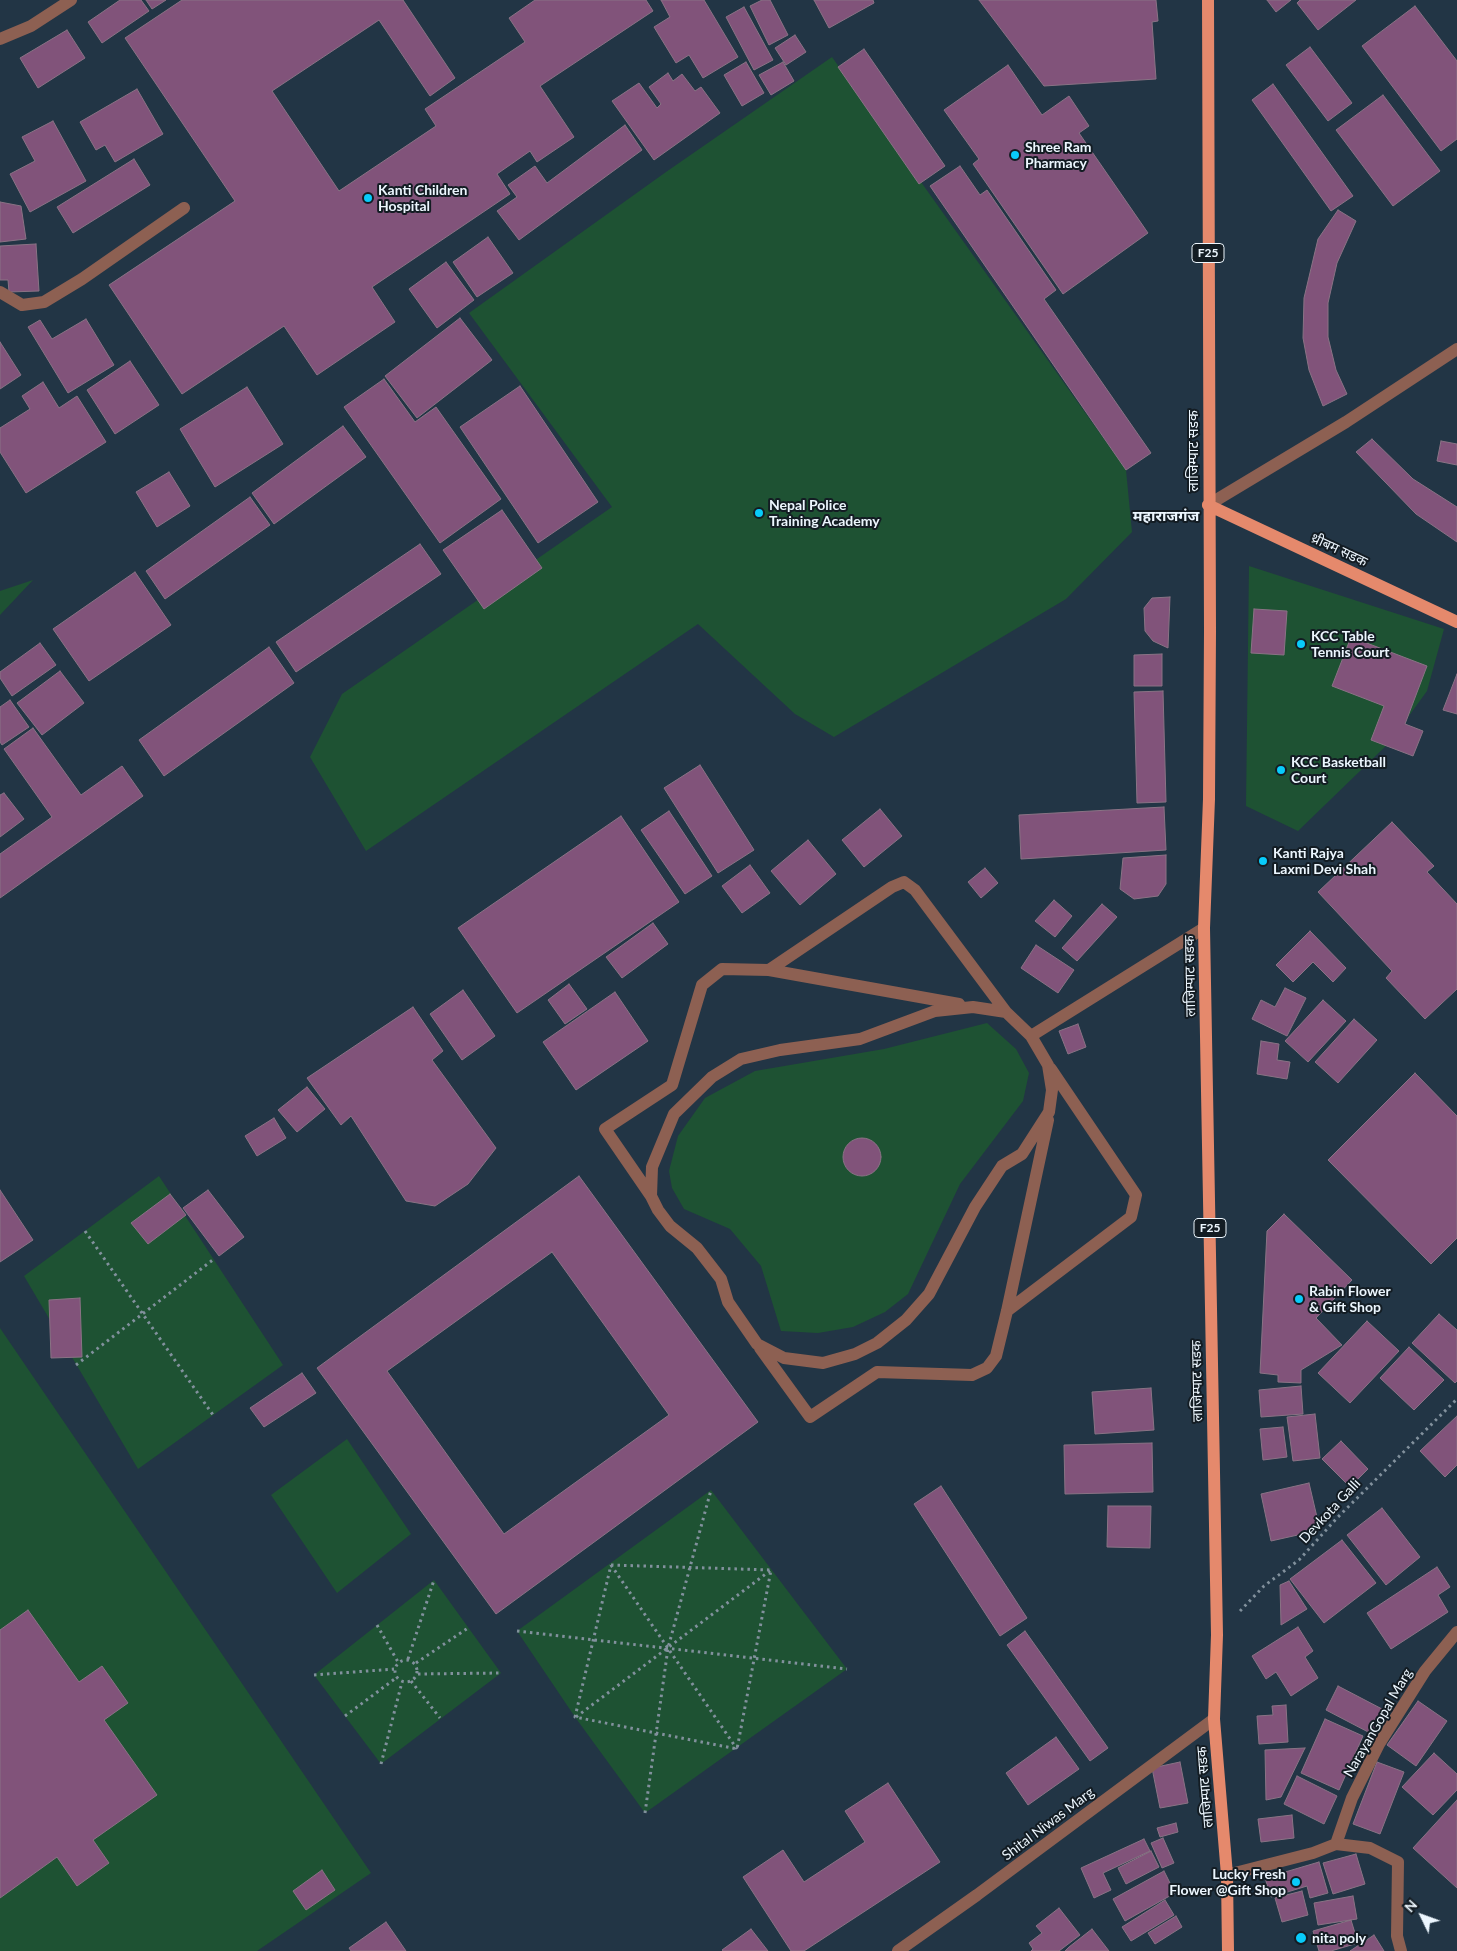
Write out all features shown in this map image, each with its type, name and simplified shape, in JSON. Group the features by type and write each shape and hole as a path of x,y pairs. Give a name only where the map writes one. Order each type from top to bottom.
{"main road":[{"name":"लाजिम्पाट सडक","path":"1208,0 1209,780 1204,928 1217,1635 1214,1719 1227,1875 1228,1951"},
{"name":"थ्रीबम सडक","path":"1208,505 1457,622"}],"street":[{"path":"0,39 31,26 71,0"},
{"path":"0,292 22,305 44,302 82,279 184,208"},
{"path":"1208,505 1346,422 1457,349"},
{"path":"769,970 892,887 904,882 915,890 1006,1012 1031,1036 1136,1195 1131,1217 1007,1311"},
{"path":"1031,1036 1204,928"},
{"path":"1006,1012 769,970 722,969 702,985 672,1085 605,1129 670,1226 697,1248 721,1279 728,1302 810,1417 876,1372 972,1374 987,1368 996,1356 1049,1112 1052,1090 1048,1064"},
{"path":"651,1196 652,1167 674,1114 712,1077 741,1059 780,1050 860,1038 935,1011 973,1007"},
{"path":"757,1344 784,1358 823,1363 855,1354 877,1343 906,1320 929,1294 975,1207 1002,1166 1022,1154 1049,1112"},
{"name":"NarayanGopal Marg","path":"1336,1844 1352,1798 1379,1744 1425,1671 1457,1632"},
{"name":"Shital Niwas Marg","path":"898,1951 977,1895 1214,1719"},
{"path":"1227,1875 1313,1853 1336,1844 1370,1848 1398,1862 1397,1936 1401,1951"}],"path":[{"path":"84,1231 213,1416"},
{"path":"76,1365 214,1259"},
{"name":"Devkota Galli","path":"1217,1635 1264,1586 1298,1560 1343,1512 1457,1399"},
{"path":"645,1813 668,1648 711,1490"},
{"path":"611,1565 771,1570"},
{"path":"575,1717 611,1565"},
{"path":"611,1565 737,1750"},
{"path":"575,1717 771,1570"},
{"path":"737,1750 771,1570"},
{"path":"408,1659 434,1580"},
{"path":"377,1625 398,1662"},
{"path":"416,1663 468,1628"},
{"path":"518,1631 847,1669"},
{"path":"416,1663 408,1659 398,1662 394,1669 396,1678 402,1682 412,1681 418,1674 501,1673"},
{"path":"416,1663 418,1674"},
{"path":"314,1675 394,1669"},
{"path":"345,1716 396,1678"},
{"path":"412,1681 440,1718"},
{"path":"380,1764 402,1682"},
{"path":"575,1717 737,1750"}],"green space":[{"path":"832,57 1126,470 1132,532 1066,599 834,737 795,714 698,624 366,851 310,757 342,694 612,507 469,313 666,172"},
{"path":"1249,566 1444,629 1427,691 1390,742 1298,831 1246,806"},
{"path":"33,580 0,615 0,591"},
{"path":"987,1023 1016,1049 1029,1073 1023,1101 960,1184 908,1294 885,1312 853,1327 818,1333 781,1331 761,1266 730,1229 684,1209 672,1188 669,1171 678,1136 705,1098 755,1071 884,1049"},
{"path":"159,1176 283,1365 138,1469 24,1276"},
{"path":"0,1328 371,1873 257,1951 0,1951"},
{"path":"347,1439 411,1534 337,1593 271,1495"},
{"path":"711,1490 847,1669 645,1813 575,1717 517,1631"},
{"path":"434,1580 501,1673 381,1764 314,1675"}],"building":[{"path":"120,0 141,0 149,11 102,43 88,22"},
{"path":"146,0 166,0 152,9"},
{"name":"Kanti Children Hospital","path":"182,0 403,0 455,78 430,96 379,20 272,91 339,191 436,126 425,109 525,42 509,18 535,0 646,0 653,11 540,86 574,137 537,162 530,151 497,174 510,194 372,287 395,322 317,375 284,326 182,394 109,285 235,201 125,38"},
{"path":"661,0 704,0 738,57 703,78 689,55 676,63 654,27 670,17"},
{"path":"762,0 770,0 788,35 769,45 750,6"},
{"path":"814,0 873,0 874,3 829,28"},
{"path":"979,0 1156,0 1158,21 1152,22 1156,79 1044,86"},
{"path":"1267,0 1291,0 1276,12"},
{"path":"1300,0 1356,0 1318,30 1297,3"},
{"path":"1415,6 1457,61 1457,139 1441,151 1362,46"},
{"path":"744,7 773,60 754,70 726,17"},
{"path":"67,30 85,58 38,88 20,58"},
{"path":"795,35 806,52 786,65 775,48"},
{"path":"1310,47 1352,103 1328,121 1286,65"},
{"path":"864,49 945,166 919,184 838,67"},
{"path":"746,62 764,93 742,106 724,75"},
{"path":"783,62 794,81 771,95 759,75"},
{"path":"1008,65 1042,115 1069,96 1089,126 1079,133 1148,233 1063,294 973,164 979,159 944,110"},
{"path":"668,73 673,81 682,74 695,91 701,87 720,113 654,160 612,101 639,83 657,108 661,104 649,87"},
{"path":"1273,84 1353,196 1331,211 1252,100"},
{"path":"137,89 163,134 115,162 105,145 96,150 80,122"},
{"path":"1383,95 1440,171 1393,206 1336,130"},
{"path":"53,121 86,181 30,212 10,174 35,161 22,137"},
{"path":"625,125 642,150 519,240 497,211 517,197 508,185 535,166 547,183"},
{"path":"134,159 150,185 73,233 57,207"},
{"path":"960,166 980,195 987,190 1056,290 1044,299 1151,453 1126,470 930,186"},
{"path":"0,202 21,206 26,239 0,242"},
{"path":"1338,210 1356,221 1337,263 1328,303 1328,337 1336,370 1347,394 1323,406 1309,370 1303,338 1304,298 1318,239"},
{"path":"488,237 513,273 477,297 453,262"},
{"path":"36,244 39,291 9,292 8,280 0,280 0,246"},
{"path":"446,262 474,300 437,328 409,289"},
{"path":"460,318 492,360 417,418 385,376"},
{"path":"86,319 114,365 68,393 28,327 40,320 52,339"},
{"path":"0,342 21,375 0,389"},
{"path":"130,361 159,405 115,434 87,390"},
{"path":"384,379 415,422 436,407 501,499 440,543 344,407"},
{"path":"43,382 59,408 77,396 106,442 26,493 0,452 0,428 30,409 22,396"},
{"path":"520,386 598,502 538,543 460,427"},
{"path":"247,387 283,444 215,487 180,429"},
{"path":"343,426 366,457 274,524 252,493"},
{"path":"1372,439 1413,479 1457,507 1457,542 1416,514 1356,452"},
{"path":"1441,441 1457,444 1457,465 1437,461"},
{"path":"169,472 190,506 157,527 136,492"},
{"path":"250,497 270,525 165,599 146,571"},
{"path":"502,510 542,568 484,609 443,550"},
{"path":"420,544 441,574 296,672 276,642"},
{"path":"135,572 171,625 89,681 53,629"},
{"path":"1170,597 1168,648 1153,641 1145,631 1144,608 1152,598"},
{"path":"1254,609 1287,611 1284,655 1251,653"},
{"path":"1351,637 1427,666 1405,724 1423,731 1413,756 1371,740 1384,706 1332,686"},
{"path":"40,643 56,665 12,696 0,678 0,672"},
{"path":"269,647 294,683 164,776 139,740"},
{"path":"1162,654 1162,686 1134,686 1134,655"},
{"path":"60,671 84,703 42,735 17,703"},
{"path":"1457,674 1457,714 1443,710"},
{"path":"1163,691 1166,802 1137,803 1134,692"},
{"path":"10,700 29,727 2,745 0,742 0,707"},
{"path":"33,728 81,795 122,766 143,796 0,898 0,854 52,817 4,749"},
{"path":"700,765 754,850 718,873 664,788"},
{"path":"4,793 24,819 0,837 0,795"},
{"path":"1164,807 1166,850 1021,859 1019,815"},
{"path":"880,809 902,836 864,867 842,840"},
{"path":"669,811 712,876 685,894 641,830"},
{"path":"621,816 679,902 517,1013 458,928"},
{"path":"1392,822 1434,866 1427,872 1457,904 1457,989 1425,1019 1386,978 1392,971 1318,892"},
{"path":"808,840 836,874 800,905 771,871"},
{"path":"1166,855 1166,884 1158,896 1134,899 1120,889 1123,858"},
{"path":"750,865 770,893 742,913 722,886"},
{"path":"985,868 998,883 981,898 968,882"},
{"path":"1054,900 1072,916 1055,937 1035,921"},
{"path":"1102,904 1117,917 1077,961 1062,948"},
{"path":"653,923 668,944 622,978 606,957"},
{"path":"1310,931 1346,968 1333,982 1313,962 1293,982 1276,965"},
{"path":"1036,945 1074,970 1058,993 1021,968"},
{"path":"569,984 587,1009 565,1024 548,1000"},
{"path":"1285,988 1306,998 1287,1036 1252,1019 1261,1000 1275,1007"},
{"path":"463,990 495,1036 462,1060 430,1014"},
{"path":"615,992 648,1041 576,1090 543,1042"},
{"path":"1323,1000 1346,1021 1308,1062 1285,1041"},
{"path":"413,1007 443,1051 432,1060 496,1148 468,1184 435,1206 406,1201 351,1116 341,1125 307,1078"},
{"path":"1354,1019 1377,1040 1338,1083 1315,1062"},
{"path":"1078,1024 1086,1047 1068,1054 1059,1031"},
{"path":"1261,1041 1279,1044 1277,1060 1290,1062 1287,1079 1257,1074"},
{"path":"1415,1073 1457,1116 1457,1238 1431,1264 1328,1160"},
{"path":"307,1087 325,1109 297,1132 278,1110"},
{"path":"274,1118 286,1138 257,1156 245,1136"},
{"path":"862,1138 876,1143 881,1157 876,1171 862,1176 848,1171 843,1157 848,1143"},
{"path":"579,1176 758,1422 496,1614 317,1368","holes":["552,1252 669,1415 504,1534 387,1371"]},
{"path":"0,1190 33,1240 0,1262"},
{"path":"208,1190 244,1237 219,1256 183,1208"},
{"path":"170,1194 186,1215 148,1244 131,1223"},
{"name":"Rabin Flower & Gift Shop","path":"1284,1214 1352,1280 1316,1318 1342,1345 1301,1370 1301,1383 1278,1382 1278,1375 1260,1373 1267,1231"},
{"path":"80,1298 82,1357 51,1358 49,1300"},
{"path":"1439,1314 1457,1330 1457,1381 1455,1383 1412,1343"},
{"path":"1367,1321 1399,1351 1350,1403 1318,1373"},
{"path":"1409,1347 1444,1380 1414,1410 1380,1378"},
{"path":"302,1373 316,1393 264,1427 250,1408"},
{"path":"1301,1386 1303,1414 1261,1417 1259,1390"},
{"path":"1151,1388 1154,1430 1095,1434 1092,1392"},
{"path":"1315,1414 1320,1458 1293,1461 1287,1417"},
{"path":"1457,1416 1457,1465 1445,1477 1420,1451"},
{"path":"1283,1427 1287,1457 1263,1460 1260,1429"},
{"path":"1341,1441 1368,1469 1350,1487 1322,1459"},
{"path":"1152,1443 1153,1492 1065,1494 1064,1445"},
{"path":"1309,1483 1320,1530 1271,1541 1261,1494"},
{"path":"941,1486 1027,1618 1000,1636 914,1504"},
{"path":"1108,1506 1151,1506 1150,1548 1107,1547"},
{"path":"1382,1508 1420,1557 1386,1585 1347,1535"},
{"path":"1342,1540 1376,1583 1324,1623 1290,1579"},
{"path":"1437,1567 1450,1587 1438,1595 1448,1612 1391,1649 1367,1613"},
{"path":"1289,1581 1307,1609 1281,1625 1280,1585"},
{"path":"28,1610 79,1682 102,1666 128,1703 104,1720 157,1795 93,1840 109,1863 77,1886 57,1857 0,1898 0,1630"},
{"path":"1298,1627 1313,1651 1305,1657 1318,1678 1291,1696 1276,1672 1266,1679 1252,1656"},
{"path":"1025,1631 1108,1748 1090,1761 1007,1645"},
{"path":"1338,1686 1384,1710 1372,1734 1326,1710"},
{"path":"1418,1701 1447,1721 1416,1766 1387,1745"},
{"path":"1286,1705 1288,1742 1259,1744 1257,1716 1273,1715 1272,1706"},
{"path":"1325,1719 1363,1736 1339,1790 1301,1773"},
{"path":"1056,1737 1079,1769 1028,1805 1006,1773"},
{"path":"1305,1748 1281,1797 1266,1800 1265,1750"},
{"path":"1434,1753 1457,1774 1457,1790 1433,1815 1402,1787"},
{"path":"1180,1762 1188,1803 1160,1808 1152,1768"},
{"path":"1377,1762 1404,1772 1380,1834 1353,1824"},
{"path":"1297,1776 1337,1796 1324,1824 1284,1804"},
{"path":"888,1783 940,1862 804,1951 791,1951 743,1877 783,1850 804,1882 865,1842 845,1811"},
{"path":"1457,1800 1457,1888 1413,1848"},
{"path":"1292,1815 1294,1838 1261,1842 1258,1819"},
{"path":"1176,1823 1178,1832 1160,1837 1157,1828"},
{"path":"1163,1838 1174,1863 1162,1868 1151,1843"},
{"path":"1144,1839 1150,1851 1103,1873 1111,1890 1094,1898 1081,1868"},
{"path":"1151,1851 1159,1867 1126,1884 1118,1868"},
{"path":"1356,1854 1365,1884 1333,1894 1323,1863"},
{"name":"Lucky Fresh Flower @Gift Shop","path":"1319,1862 1328,1893 1310,1898 1307,1886 1271,1897 1265,1878"},
{"path":"322,1870 335,1890 306,1910 293,1891"},
{"path":"1164,1871 1175,1893 1125,1921 1113,1899"},
{"path":"1302,1891 1308,1915 1282,1922 1275,1898"},
{"path":"1353,1896 1357,1919 1318,1925 1314,1903"},
{"path":"1165,1900 1174,1915 1131,1941 1122,1927"},
{"path":"1059,1908 1080,1935 1059,1951 1031,1951 1033,1949 1029,1943 1042,1933 1036,1926"},
{"path":"1176,1916 1182,1927 1155,1944 1148,1933"},
{"path":"1351,1920 1358,1943 1331,1951 1319,1951 1313,1931"},
{"path":"386,1922 406,1951 351,1951 349,1948"},
{"path":"751,1929 768,1951 722,1950"},
{"path":"1092,1929 1109,1951 1065,1951 1069,1947"},
{"path":"1374,1935 1384,1951 1350,1951"}],"place":[{"name":"Shree Ram Pharmacy","path":"1015,155"},
{"name":"Kanti Children Hospital","path":"368,198"},
{"name":"Nepal Police Training Academy","path":"759,513"},
{"name":"KCC Table Tennis Court","path":"1301,644"},
{"name":"KCC Basketball Court","path":"1281,770"},
{"name":"Kanti Rajya Laxmi Devi Shah","path":"1263,861"},
{"name":"Rabin Flower & Gift Shop","path":"1299,1299"},
{"name":"Lucky Fresh Flower @Gift Shop","path":"1296,1882"},
{"name":"nita poly","path":"1301,1938"}],"district":[{"name":"महाराजगंज","path":"1166,516"}]}
